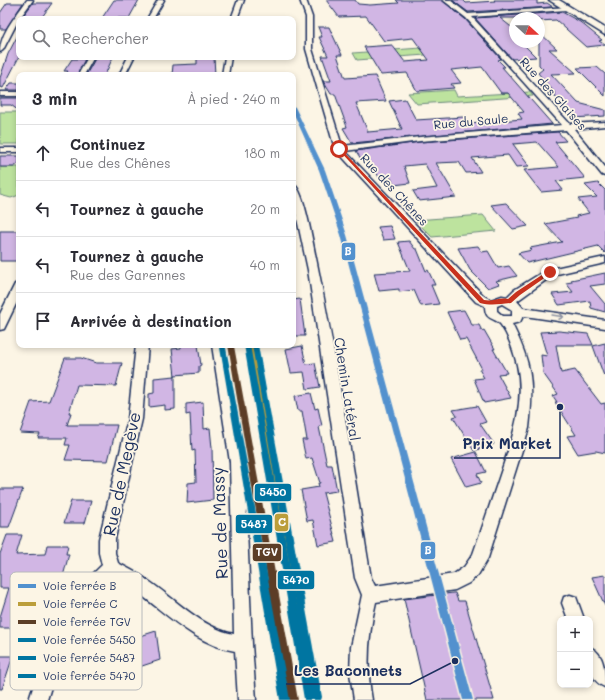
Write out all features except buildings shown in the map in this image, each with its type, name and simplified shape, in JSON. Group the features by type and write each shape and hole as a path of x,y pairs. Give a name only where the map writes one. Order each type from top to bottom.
{"main road":[{"path":"553,0 605,32"},
{"path":"561,0 605,26"}],"street":[{"path":"20,16 30,0"},
{"path":"152,16 161,0"},
{"path":"235,16 241,0"},
{"name":"Rue des Chênes","path":"303,0 309,17 309,49 339,149 480,299 491,304"},
{"name":"Rue des Glaises","path":"446,0 467,16 568,127 605,173"},
{"path":"467,16 566,8"},
{"path":"0,50 16,21"},
{"path":"0,32 9,32"},
{"path":"83,72 89,60"},
{"path":"124,72 130,60"},
{"path":"226,72 228,60"},
{"path":"0,94 16,94"},
{"name":"Rue du Saule","path":"339,149 420,139 605,124"},
{"path":"0,150 16,150"},
{"name":"Chemin Latéral","path":"296,195 301,209 313,270 363,578 370,595"},
{"path":"509,302 518,293 550,272 605,260"},
{"path":"0,326 16,293"},
{"path":"502,300 514,304 519,312 516,319 505,320 494,316 490,308 491,304 502,300"},
{"path":"519,312 605,324"},
{"path":"363,700 358,653 361,628 370,595 455,582 466,577 473,570 480,558 522,428 524,412 525,380 523,365 505,320"},
{"name":"Rue de Megève","path":"111,568 107,554 107,539 135,419 142,348"},
{"name":"Rue de Massy","path":"218,348 237,462 243,644 247,700"},
{"path":"107,572 111,568 118,572"},
{"path":"142,586 193,624 224,641 243,644"},
{"path":"570,603 575,616"},
{"path":"593,660 605,678"},
{"path":"38,700 41,690"}],"green space":[{"path":"488,43 494,50 357,60 353,53"},
{"path":"454,90 457,96 530,92 533,96 417,104 408,93"},
{"path":"0,112 16,112 16,144 0,144"},
{"path":"0,167 16,167 16,196 11,198 0,195"},
{"path":"483,215 496,231 432,237 415,220"}],"rail line":[{"name":"B","path":"296,114 322,170 344,235 468,700"},
{"name":"5487","path":"223,348 285,700"},
{"name":"TGV","path":"231,348 293,700"},
{"name":"5450","path":"248,348 309,699"},
{"name":"C","path":"251,348 313,700"},
{"name":"5470","path":"256,348 317,697"}],"place":[{"name":"Prix Market","path":"560,407"},
{"name":"Les Baconnets","path":"455,661"}],"route":[{"path":"339,149 482,301 491,304 502,300 509,302 518,293 550,272"}]}
